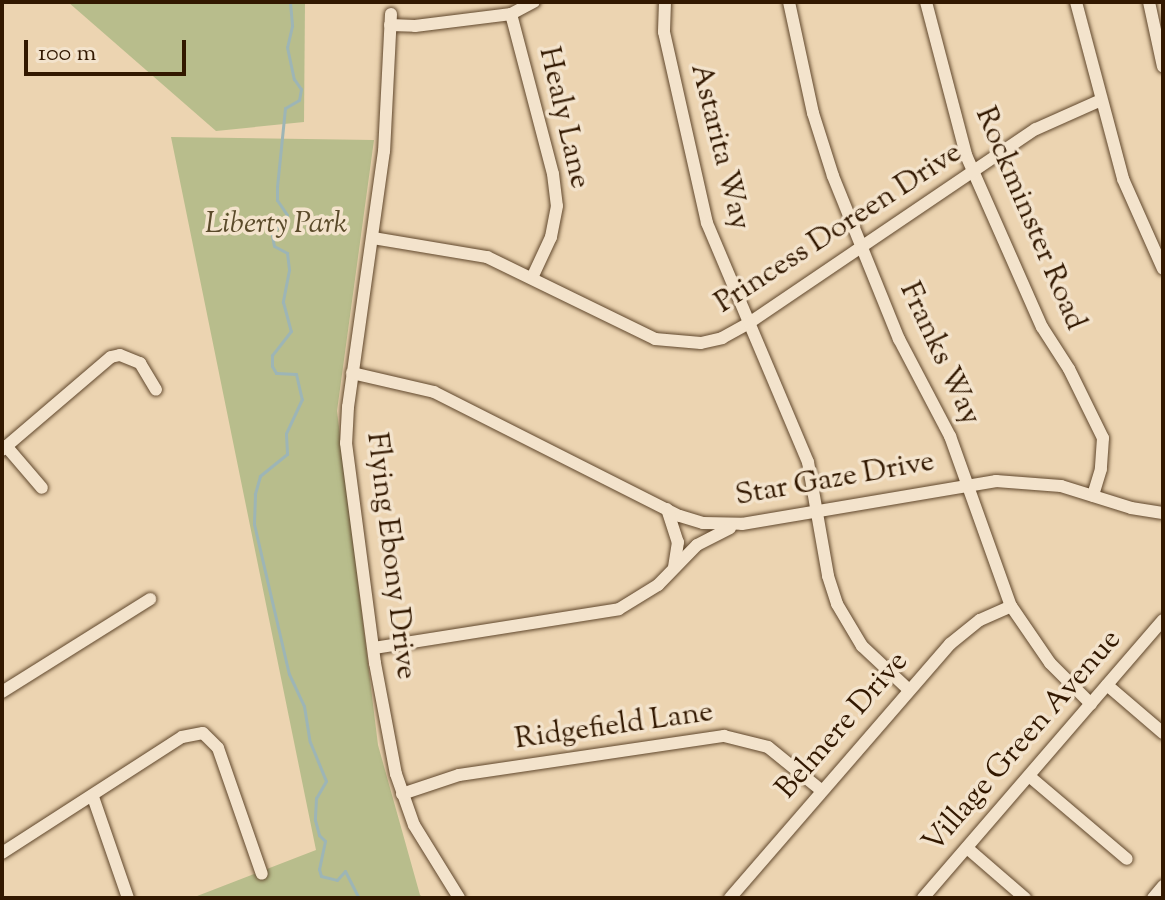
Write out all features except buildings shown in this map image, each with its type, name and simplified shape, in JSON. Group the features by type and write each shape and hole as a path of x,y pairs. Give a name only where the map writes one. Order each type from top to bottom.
{"street":[{"path":"511,14 534,2"},
{"name":"Astarita Way","path":"665,2 664,32 707,223 808,462 828,576 844,620 862,646 908,689"},
{"name":"Franks Way","path":"789,2 813,113 833,176 899,339 950,436 1011,606 1050,663 1091,704"},
{"name":"Rockminster Road","path":"926,2 941,71 974,172 1042,327 1069,369 1103,438 1101,469 1093,496"},
{"path":"1076,2 1099,101 1123,179 1163,269"},
{"path":"1149,2 1163,67"},
{"name":"Flying Ebony Drive","path":"459,898 429,853 402,794 374,648 346,443 352,373 384,151 390,20 415,26 511,14"},
{"name":"Healy Lane","path":"511,14 553,174 557,206 551,237 532,278"},
{"name":"Princess Doreen Drive","path":"373,238 487,257 639,332 667,342 701,343 729,335 749,323 1055,118 1099,101"},
{"path":"42,488 4,448 111,357 120,355 140,363 156,390"},
{"name":"Star Gaze Drive","path":"352,373 434,392 667,509 703,523 736,525 966,485 1034,482 1131,508 1163,513"},
{"path":"667,509 678,542 674,568"},
{"path":"374,648 597,615 633,603 697,545 736,525"},
{"path":"2,692 150,599"},
{"name":"Belmere Drive","path":"730,898 908,689 965,630 1011,606"},
{"name":"Village Green Avenue","path":"923,898 1163,620"},
{"path":"1107,685 1163,733"},
{"path":"2,853 182,737 193,734 210,737 218,748 262,874"},
{"name":"Ridgefield Lane","path":"402,794 459,775 724,736 768,747 821,790"},
{"path":"1029,776 1127,859"},
{"path":"93,797 128,898"},
{"path":"967,848 1025,898"},
{"path":"1153,898 1163,886"}],"green space":[{"path":"68,2 305,2 304,122 216,131"},
{"name":"Liberty Park","path":"171,137 374,140 337,411 378,745 420,895 424,898 192,898 316,850"}],"waterway":[{"path":"290,2 292,26 287,47 294,79 301,89 299,100 285,108 277,200 287,215 272,235 274,246 287,253 289,270 283,302 291,331 272,355 272,366 276,373 296,374 302,399 286,434 287,454 260,476 255,494 254,524 289,674 304,706 310,742 326,781 316,798 315,820 319,835 325,841 319,869 321,876 337,880 345,871 359,898"}]}
